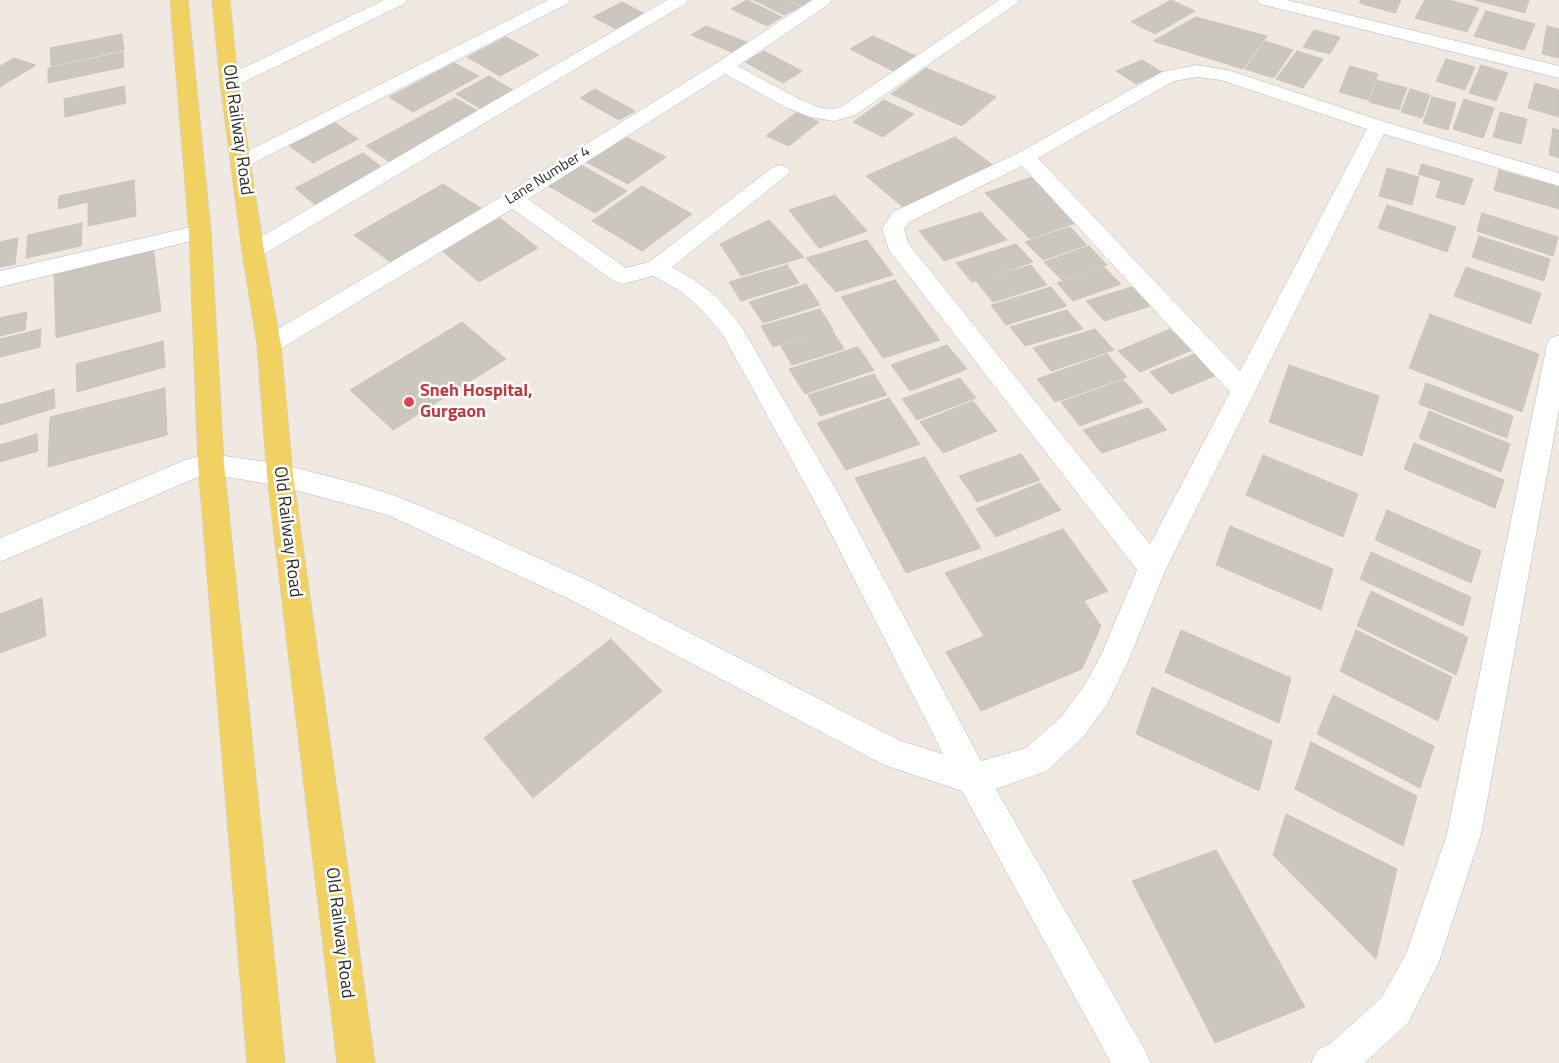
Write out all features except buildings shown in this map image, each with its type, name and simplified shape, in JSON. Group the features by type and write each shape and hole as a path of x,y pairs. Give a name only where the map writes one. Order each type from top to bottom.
{"main road":[{"path":"179,0 200,232 210,464 266,1063"},
{"name":"Old Railway Road","path":"221,0 253,251 268,345 280,475 356,1063"}],"street":[{"path":"230,82 398,0"},
{"path":"241,162 561,0"},
{"path":"253,251 679,0"},
{"name":"Lane Number 4","path":"268,345 513,198 725,66 823,0"},
{"path":"725,66 792,103 817,113 834,115 848,111 1010,0"},
{"path":"1266,0 1559,72"},
{"path":"1152,568 897,245 893,229 901,217 1025,157 1169,76 1197,71 1224,76 1378,126 1559,180"},
{"path":"0,550 194,467 210,464 280,475 355,494 396,507 438,525 581,591 895,754 973,779 1036,760 1073,726 1097,694 1114,660 1152,568 1378,126"},
{"path":"1025,157 1243,390"},
{"path":"513,198 622,276 656,268 780,171"},
{"path":"0,279 200,232"},
{"path":"656,268 688,286 709,303 732,330 828,501 973,779 1132,1063"},
{"path":"1330,1063 1343,1057 1395,1010 1421,962 1464,834 1559,344"}],"place":[{"name":"Sneh Hospital, Gurgaon","path":"409,402"}]}
